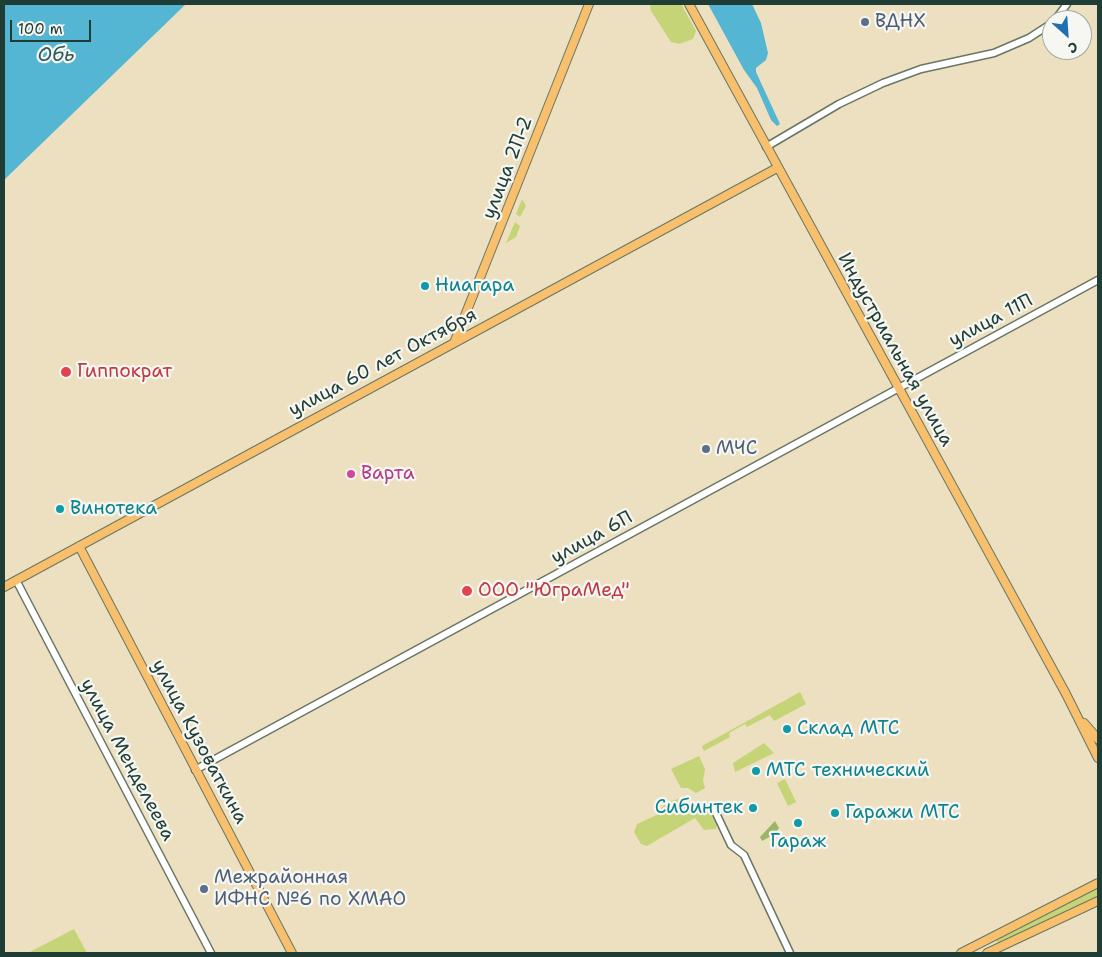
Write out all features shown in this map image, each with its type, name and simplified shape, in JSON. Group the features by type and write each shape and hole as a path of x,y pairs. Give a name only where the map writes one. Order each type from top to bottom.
{"main road":[{"name":"улица 2П-2","path":"454,343 589,4"},
{"name":"Индустриальная улица","path":"689,4 1075,712 1098,758"},
{"name":"улица 60 лет Октября","path":"4,587 777,168"},
{"name":"улица Кузоваткина","path":"79,546 292,953"},
{"name":"Индустриальная улица","path":"1075,712 1098,739"},
{"path":"961,953 1098,883"},
{"path":"988,953 1098,901"}],"street":[{"path":"766,147 839,104 883,83 921,69 994,53 1029,38 1042,30"},
{"name":"улица 11П","path":"898,389 1098,280"},
{"name":"улица 6П","path":"195,770 898,389"},
{"name":"улица Менделеева","path":"16,580 211,953"},
{"path":"714,809 731,845 744,855 790,953"}],"green space":[{"path":"650,4 681,4 696,31 693,39 679,44 671,42 651,11"},
{"path":"522,199 526,206 520,217 516,214"},
{"path":"515,222 520,226 516,237 506,243"},
{"path":"800,692 806,704 774,721 770,715 747,727 745,724 729,733 730,737 704,751 702,746"},
{"path":"764,743 774,753 735,772 733,763"},
{"path":"699,756 705,769 703,781 705,788 696,793 688,788 681,788 671,769"},
{"path":"785,779 796,802 788,806 777,783"},
{"path":"682,798 691,809 700,812 710,812 717,824 716,829 704,830 695,818 647,846 641,844 634,832 637,824 659,814 662,807 668,802"},
{"path":"775,821 779,828 775,834 762,841 760,837"},
{"path":"1098,888 1098,896 998,943 996,940"},
{"path":"74,929 87,953 28,953"}],"water":[{"name":"Обь","path":"4,4 186,4 4,180"},
{"path":"708,4 752,4 761,23 768,53 766,60 756,68 756,72 780,124 777,126 771,120 757,88 744,70"}],"place":[{"name":"ВДНХ","path":"865,22"},
{"name":"Ниагара","path":"425,286"},
{"name":"Гиппократ","path":"66,372"},
{"name":"МЧС","path":"706,449"},
{"name":"Варта","path":"351,474"},
{"name":"Винотека","path":"60,509"},
{"name":"ООО \"ЮграМед\"","path":"467,591"},
{"name":"Склад МТС","path":"787,729"},
{"name":"МТС технический","path":"756,771"},
{"name":"Сибинтек","path":"753,808"},
{"name":"Гаражи МТС","path":"835,813"},
{"name":"Гараж","path":"798,823"},
{"name":"Межрайонная ИФНС №6 по ХМАО","path":"204,889"}]}
